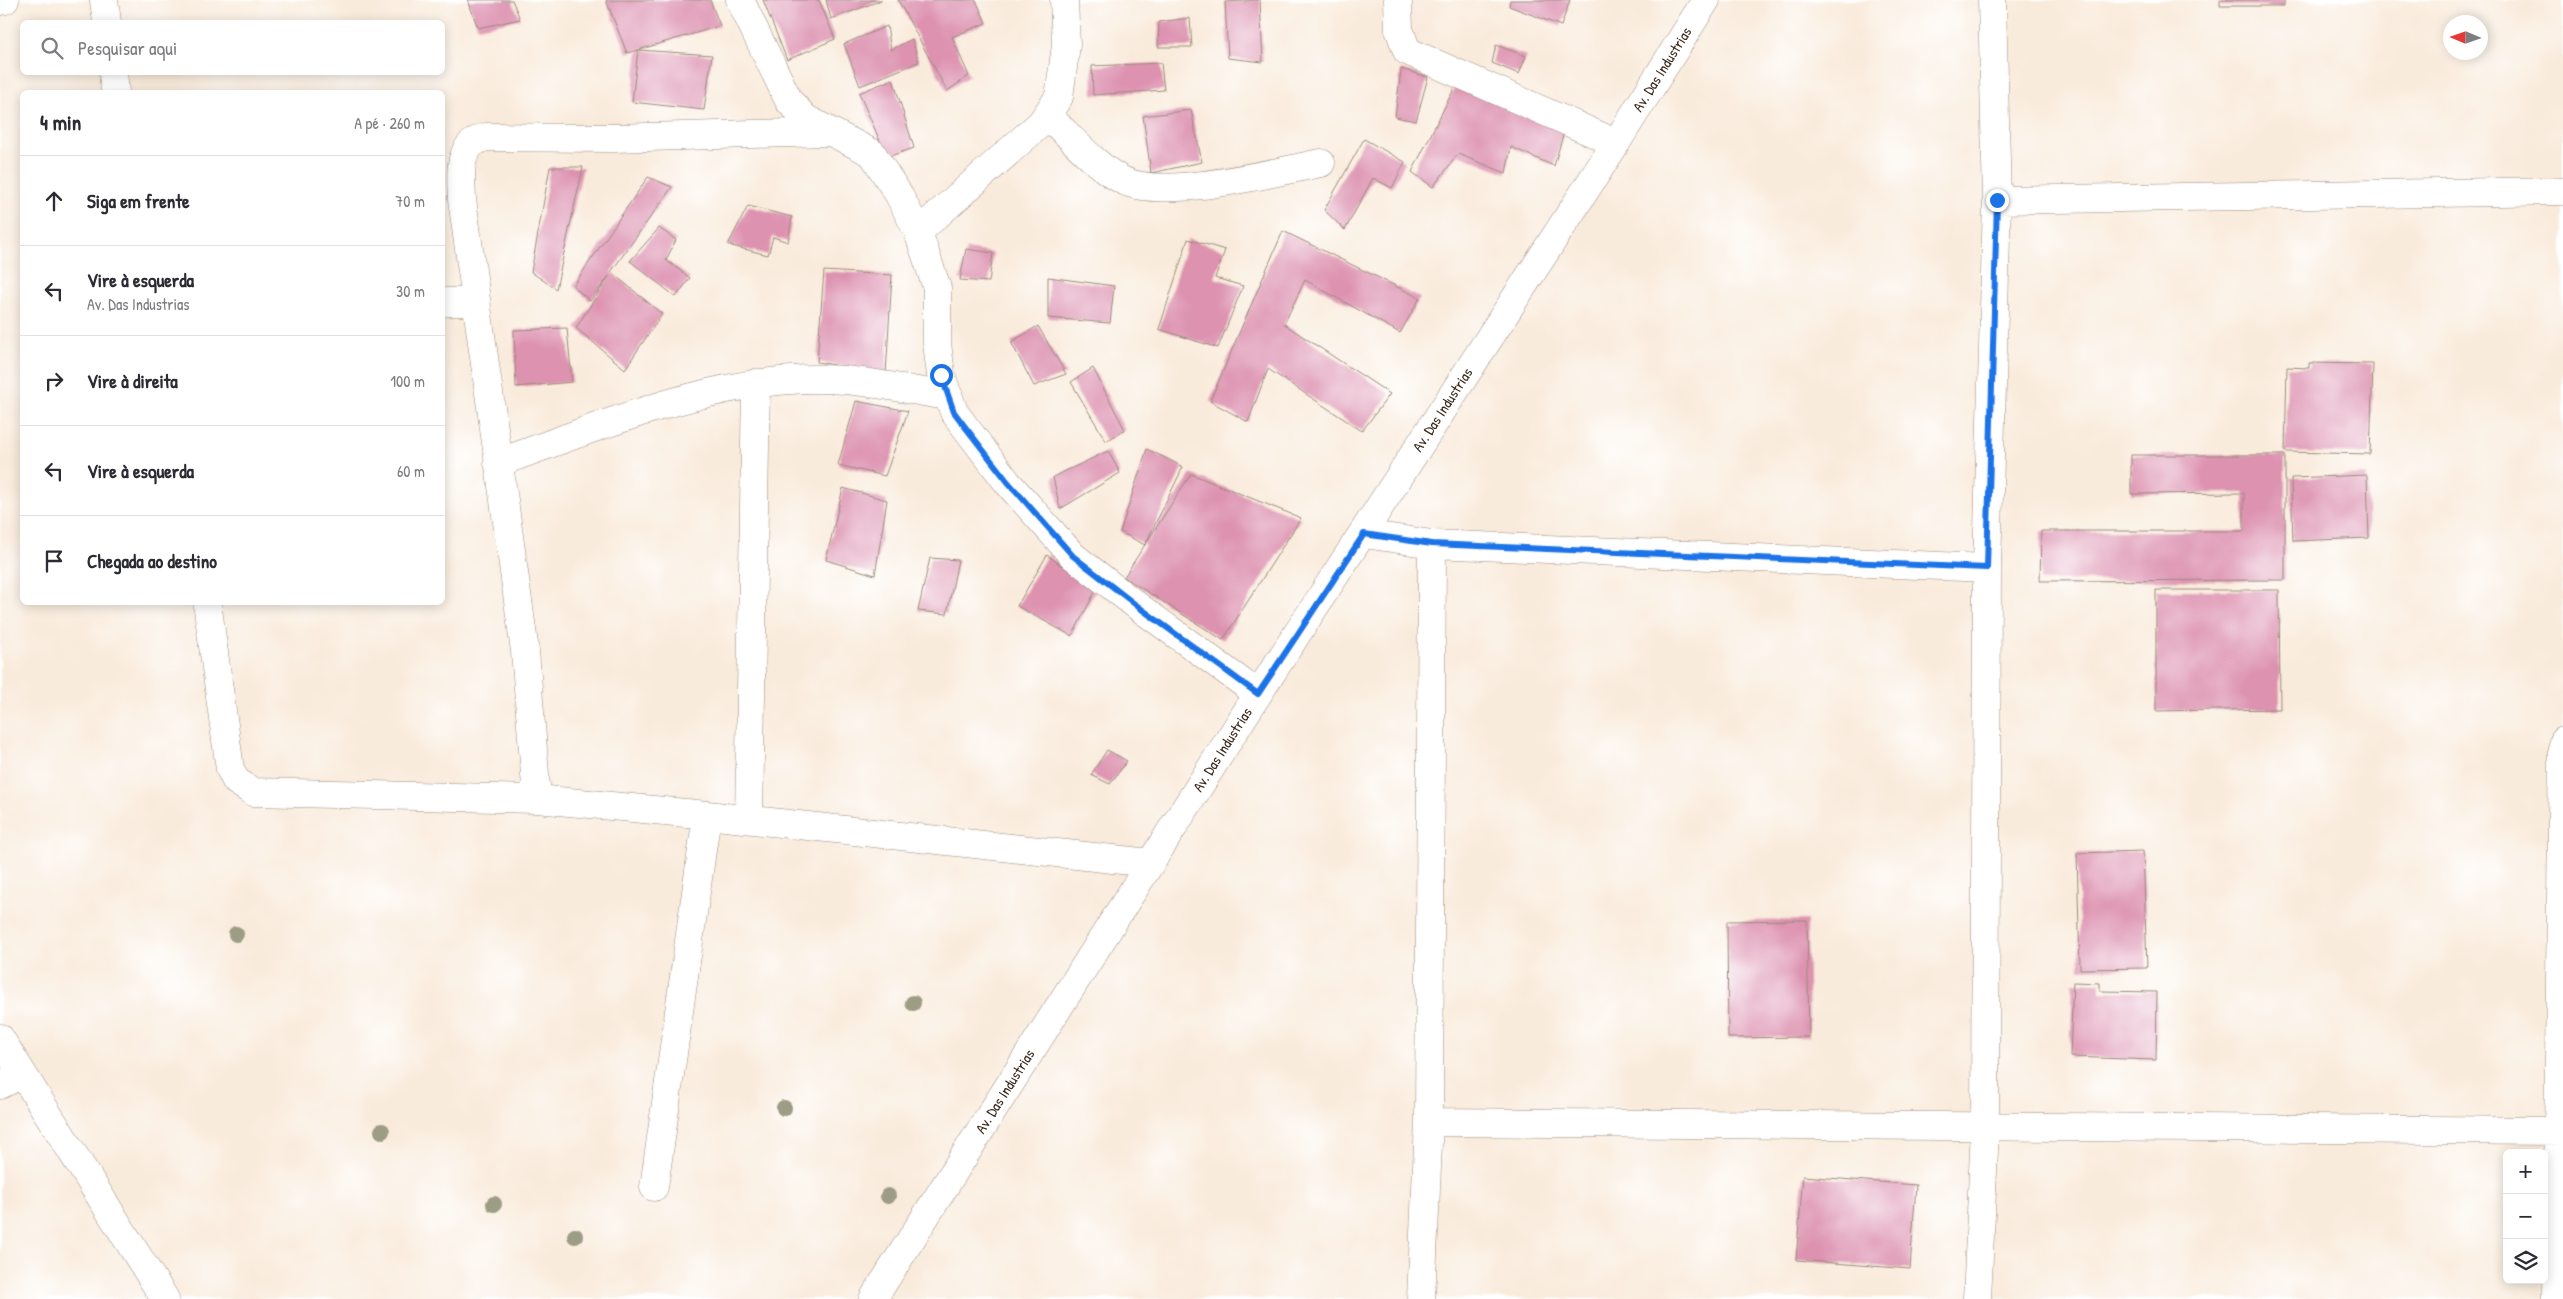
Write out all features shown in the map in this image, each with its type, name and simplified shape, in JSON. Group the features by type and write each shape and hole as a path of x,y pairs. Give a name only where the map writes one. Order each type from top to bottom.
{"street":[{"path":"0,1 5,0"},
{"path":"104,0 107,20"},
{"path":"740,0 789,101 806,120 872,152 918,232 937,288 936,343 941,375 954,412 1008,482 1073,556 1136,605 1258,694"},
{"path":"918,232 1047,115 1059,97 1063,81 1066,45 1064,0"},
{"path":"1398,0 1399,29 1407,51 1616,143"},
{"name":"Av. Das Industrias","path":"873,1299 1258,694 1364,534 1706,0"},
{"path":"1977,1299 1985,1128 1987,568 1997,200 1992,0"},
{"path":"114,75 115,90"},
{"path":"1047,115 1121,179 1138,186 1204,184 1321,163"},
{"path":"537,800 525,651 475,302 460,168 464,153 477,139 486,136 613,138 828,132"},
{"path":"1997,200 2563,191"},
{"path":"445,302 475,302"},
{"path":"498,464 659,408 720,390 756,383 830,380 948,396"},
{"path":"749,819 756,383"},
{"path":"1364,534 1432,544 1987,568"},
{"path":"1421,1299 1429,1122 1432,544"},
{"path":"207,605 230,769 236,781 253,792 537,800 749,819 1150,863"},
{"path":"2556,1299 2560,1131 2563,741"},
{"path":"654,1187 707,815"},
{"path":"0,1038 11,1080 165,1299"},
{"path":"1429,1122 1985,1128 2560,1131"}],"building":[{"path":"468,0 512,0 520,19 478,28"},
{"path":"606,0 710,0 720,26 627,53"},
{"path":"763,0 819,0 835,39 787,60"},
{"path":"826,0 882,0 831,19"},
{"path":"898,0 976,0 986,23 952,37 969,76 947,91"},
{"path":"1260,0 1263,62 1228,58 1225,2"},
{"path":"1510,0 1570,0 1561,26 1509,6"},
{"path":"2220,0 2284,0 2284,6 2220,6"},
{"path":"1190,18 1192,47 1158,47 1159,22"},
{"path":"887,26 891,50 912,39 919,62 860,86 844,44"},
{"path":"1496,45 1526,56 1519,74 1492,63"},
{"path":"638,50 712,55 704,110 632,102"},
{"path":"1161,63 1164,90 1093,95 1092,66"},
{"path":"1401,69 1428,77 1416,121 1395,117"},
{"path":"893,79 914,148 887,157 859,93"},
{"path":"1456,85 1564,132 1554,166 1511,147 1506,173 1458,154 1433,187 1412,172"},
{"path":"1191,110 1202,162 1151,173 1143,116"},
{"path":"1364,139 1405,162 1392,188 1373,178 1345,230 1324,210"},
{"path":"550,167 583,167 556,289 531,272"},
{"path":"648,177 672,187 611,272 662,314 625,369 576,328 609,276 590,301 573,286"},
{"path":"748,206 792,217 788,242 773,237 768,255 728,245"},
{"path":"659,228 676,240 666,260 690,278 676,297 630,261"},
{"path":"1283,231 1420,298 1400,333 1305,280 1284,324 1390,394 1362,431 1268,369 1248,422 1210,401"},
{"path":"1188,239 1225,250 1215,278 1243,286 1218,348 1159,329"},
{"path":"966,249 993,253 989,282 960,280"},
{"path":"824,271 892,275 886,374 817,362"},
{"path":"1048,277 1114,286 1110,323 1048,318"},
{"path":"1038,326 1066,374 1034,386 1011,342"},
{"path":"567,328 572,382 516,387 514,330"},
{"path":"2309,363 2373,364 2370,454 2285,452 2287,367 2309,368"},
{"path":"1093,368 1125,430 1106,441 1071,382"},
{"path":"856,401 908,411 885,476 838,465"},
{"path":"1147,449 1183,467 1145,545 1120,532"},
{"path":"1108,451 1120,473 1060,509 1053,477"},
{"path":"2131,455 2285,455 2285,580 2040,581 2041,531 2244,531 2244,493 2131,494"},
{"path":"1191,474 1301,518 1223,640 1124,577"},
{"path":"2367,475 2369,538 2293,541 2291,478"},
{"path":"843,488 887,500 875,575 826,560"},
{"path":"1047,555 1096,590 1072,636 1017,606"},
{"path":"930,558 958,560 947,614 918,611"},
{"path":"2156,590 2279,590 2280,709 2156,711"},
{"path":"1107,750 1127,761 1110,784 1091,775"},
{"path":"2143,851 2147,968 2080,969 2077,853"},
{"path":"1807,920 1809,1037 1728,1038 1727,921"},
{"path":"2073,982 2100,983 2100,991 2157,992 2156,1060 2070,1057"},
{"path":"1803,1176 1916,1185 1910,1269 1796,1260"}],"route":[{"path":"941,375 954,412 1008,482 1073,556 1136,605 1258,694 1335,575 1364,534 1432,544 1987,568 1997,200"}]}
